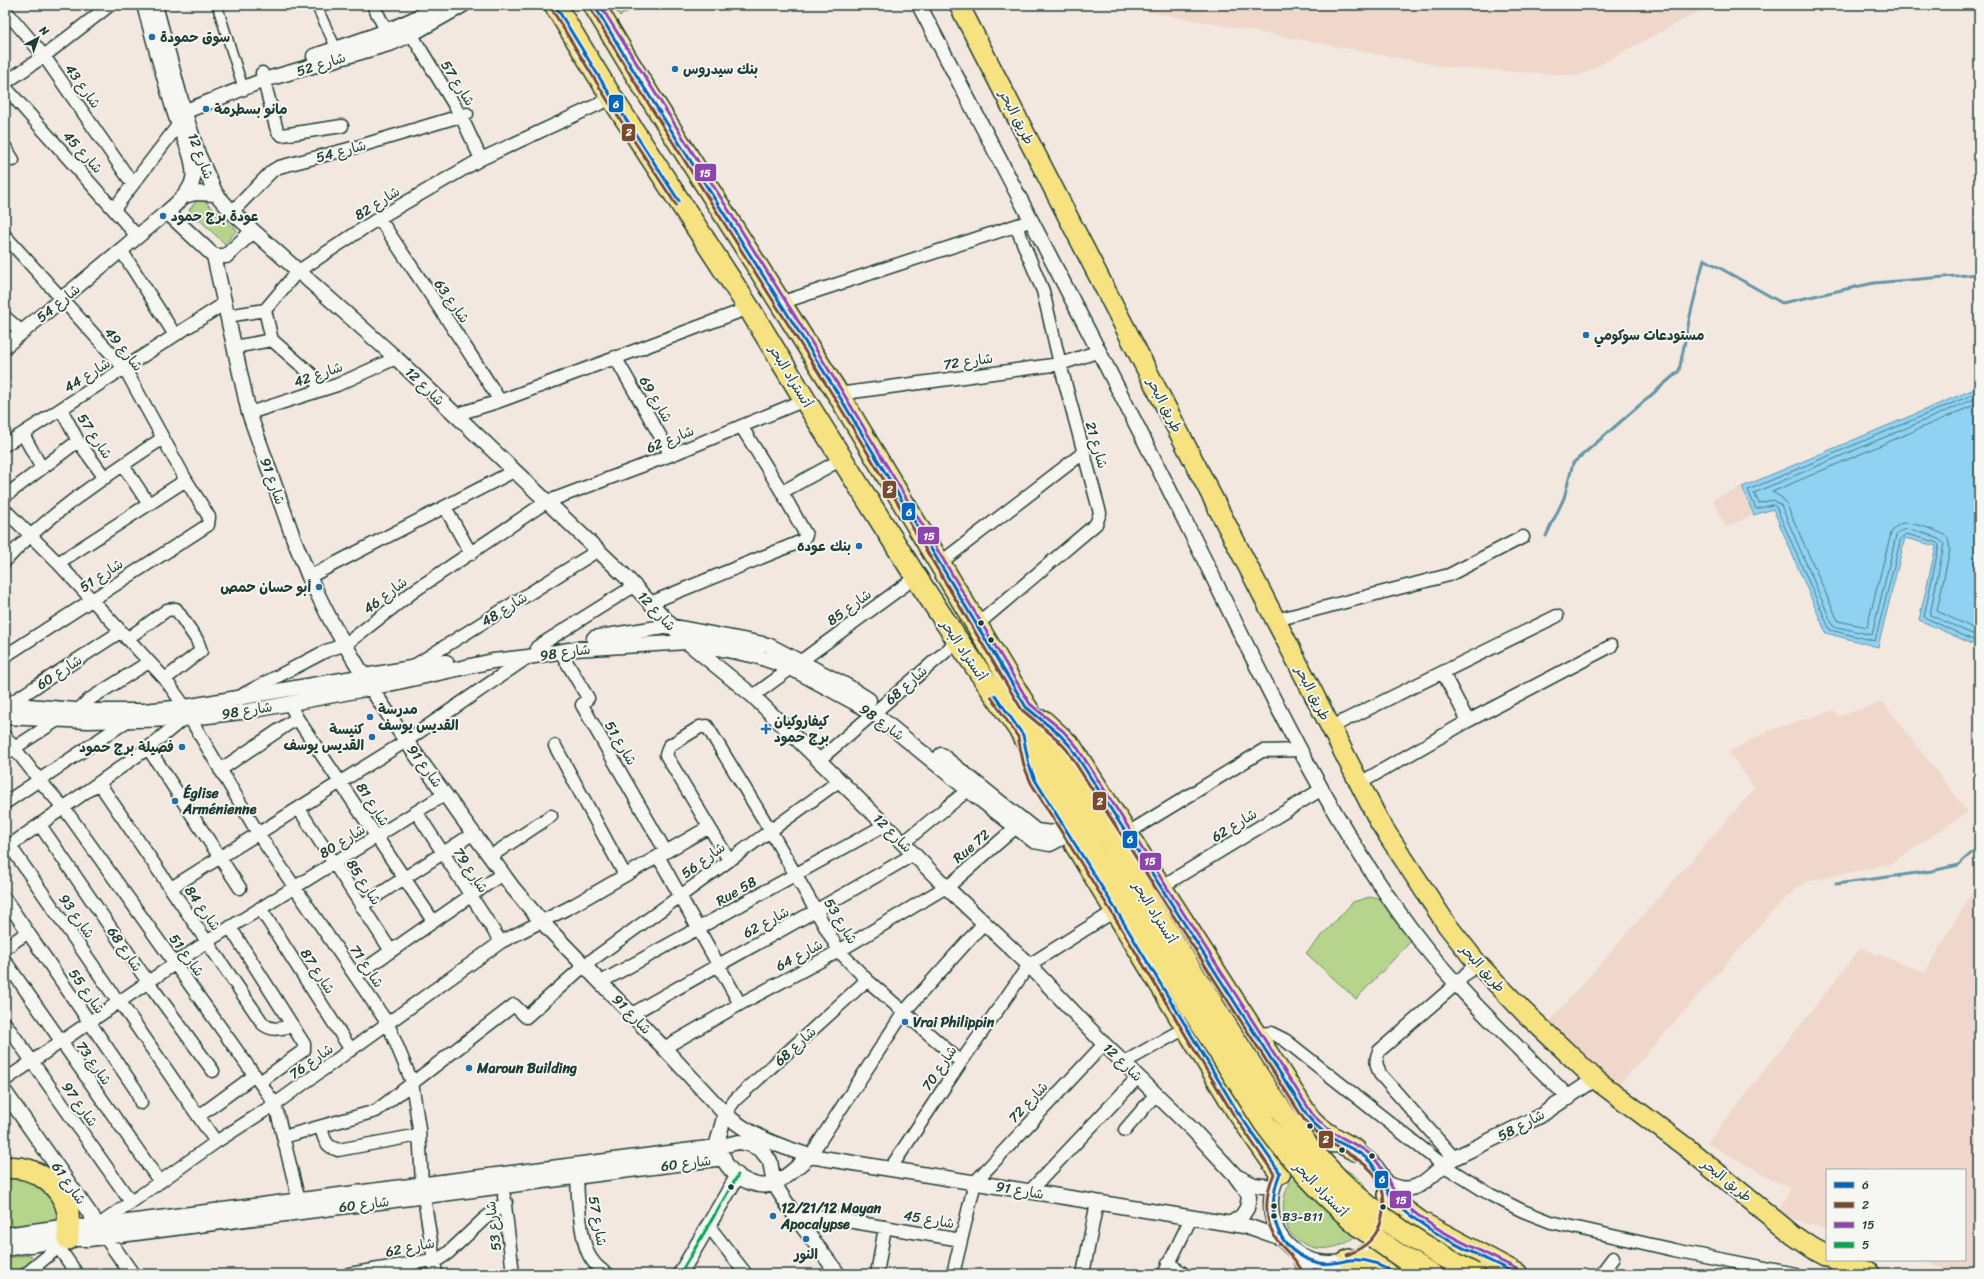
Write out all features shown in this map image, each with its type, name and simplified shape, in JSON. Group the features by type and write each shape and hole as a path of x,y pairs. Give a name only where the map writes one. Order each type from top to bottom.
{"highway":[{"name":"أتستراد البحر","path":"555,5 612,98 749,308 804,400 916,577 1023,735 1092,853 1264,1124 1286,1154 1321,1193 1356,1225 1390,1250 1431,1274"},
{"name":"أتستراد البحر","path":"594,5 838,394 978,624 1026,706 1118,838 1262,1083 1310,1148 1338,1180 1369,1207 1402,1232 1474,1274"},
{"name":"طريق البحر","path":"959,5 1380,823 1447,925 1477,963 1524,1012 1595,1079 1687,1148 1793,1235 1826,1255"},
{"path":"1023,735 1032,774 1187,1026 1277,1180"},
{"path":"1118,838 1161,887 1309,1118 1331,1137 1354,1150"},
{"path":"5,1168 30,1170 50,1182 64,1201 68,1211 65,1238"},
{"path":"1387,1189 1405,1211 1438,1232 1517,1274"},
{"path":"1406,1274 1403,1264 1403,1256 1410,1242 1422,1233 1438,1232"},
{"path":"1347,1261 1369,1261 1399,1274"},
{"path":"1838,1261 1865,1273"}],"street":[{"path":"5,83 44,56 110,5"},
{"name":"شارع 12","path":"144,5 179,112 216,194 232,212 297,272 396,358 634,586 670,626 687,642 753,696 946,886 1029,965 1104,1044 1156,1094 1234,1174"},
{"name":"شارع 12","path":"155,5 193,171 190,187 184,196"},
{"path":"217,5 241,81"},
{"path":"316,5 336,48"},
{"path":"373,5 387,32"},
{"name":"شارع 52","path":"179,112 241,81 392,43 441,5"},
{"name":"شارع 52","path":"179,112 263,76 336,48 387,32 411,28 463,5"},
{"path":"919,5 1100,351 1300,750 1371,872 1411,930 1455,985 1568,1098"},
{"name":"شارع 43","path":"5,10 44,56 132,183"},
{"name":"شارع 57","path":"411,28 464,115 484,158"},
{"path":"263,76 276,127 278,132 282,135 342,126"},
{"name":"شارع 45","path":"5,87 138,237"},
{"name":"شارع 82","path":"265,310 297,272 379,218 484,158 612,98"},
{"path":"114,209 179,112"},
{"name":"شارع 54","path":"232,212 272,171 279,166 360,146 464,115"},
{"path":"5,146 13,160"},
{"path":"184,196 195,193 216,194"},
{"name":"شارع 54","path":"5,346 138,237 184,196"},
{"path":"167,212 214,256 226,256 253,231"},
{"name":"شارع 63","path":"379,218 439,309 470,352 500,401"},
{"path":"780,303 1032,221"},
{"name":"شارع 21","path":"978,624 1096,524 1100,513 1100,508 1083,452 1060,364 1043,291 1016,226"},
{"name":"شارع 49","path":"5,236 125,369 186,480 209,517"},
{"path":"121,250 175,335"},
{"name":"شارع 91","path":"214,256 249,413 309,578 332,623 406,741 491,856 502,874 541,921 632,1014 725,1114 740,1127 772,1144 810,1156 1230,1224 1258,1229 1281,1238"},
{"path":"455,415 500,401 749,308"},
{"path":"226,310 265,310 272,340 311,374 321,390"},
{"name":"شارع 44","path":"5,445 125,369 175,335 226,310"},
{"path":"5,317 22,332"},
{"path":"234,347 272,340"},
{"name":"شارع 72","path":"838,394 1060,364 1100,351"},
{"name":"شارع 42","path":"249,413 337,385 396,358"},
{"name":"شارع 69","path":"615,358 671,455"},
{"name":"شارع 62","path":"546,502 671,455 804,400"},
{"name":"شارع 57","path":"61,409 78,441 105,478"},
{"path":"650,604 802,541 806,535 782,492 741,426"},
{"path":"23,434 41,467"},
{"path":"5,561 29,535 105,478 163,438"},
{"path":"5,496 41,467 78,441"},
{"path":"940,563 1083,452"},
{"path":"782,492 842,459"},
{"path":"123,465 148,504"},
{"path":"309,578 514,471"},
{"path":"58,563 186,480"},
{"name":"شارع 46","path":"235,698 326,652 346,644 414,592 546,502"},
{"path":"445,507 471,554"},
{"name":"شارع 71","path":"5,510 58,563 165,679 259,835 388,1024 412,1082 420,1135 423,1190 436,1274"},
{"name":"شارع 51","path":"5,656 91,599 208,525 209,517"},
{"path":"1276,620 1449,575 1523,537"},
{"name":"شارع 48","path":"411,668 597,551"},
{"name":"شارع 85","path":"795,665 916,577"},
{"path":"171,888 259,835 406,741 533,652 634,586"},
{"name":"شارع 60","path":"7,711 167,610 176,609 197,640 201,651 165,679"},
{"path":"1331,727 1558,616"},
{"name":"شارع 98","path":"7,711 143,711 186,715 235,698 368,682 493,661 670,626 768,645 795,665"},
{"name":"شارع 68","path":"819,760 958,641"},
{"name":"شارع 98","path":"7,711 59,719 127,721 249,711 289,703 368,682 411,668 533,652 687,642 795,665 847,686 1002,811 1015,828 1034,841 1042,843 1056,843 1066,831"},
{"path":"1360,783 1468,721 1611,646"},
{"name":"شارع 51","path":"560,651 588,698 582,704 662,854"},
{"path":"78,710 90,699 149,662"},
{"path":"753,696 795,665"},
{"path":"1443,673 1468,721"},
{"name":"شارع 81","path":"289,703 297,718 433,921"},
{"name":"شارع 98","path":"877,710 968,790 1036,831 1052,833 1066,831"},
{"path":"8,848 148,748 186,715"},
{"path":"220,770 297,718"},
{"path":"9,751 59,719"},
{"path":"5,803 40,781 127,721"},
{"name":"شارع 53","path":"709,827 666,755 668,746 700,727 706,726 770,830 839,950 867,980 961,1062"},
{"name":"شارع 51","path":"5,736 9,751 40,781 64,808 276,1104 300,1206"},
{"path":"555,746 625,875"},
{"path":"148,748 240,888"},
{"path":"1118,838 1262,751 1300,750"},
{"name":"شارع 56","path":"412,1082 514,1005 526,1017 585,965 840,780"},
{"name":"شارع 84","path":"99,784 208,941 263,1024 275,1030 293,1026"},
{"name":"شارع 62","path":"1161,887 1322,789"},
{"path":"903,843 968,790"},
{"name":"شارع 80","path":"5,1080 120,1002 174,963 260,908 418,813 445,794"},
{"name":"شارع 85","path":"299,809 391,951"},
{"name":"شارع 79","path":"418,813 501,942"},
{"path":"491,856 551,816"},
{"name":"شارع 68","path":"40,825 148,982 213,1071"},
{"name":"Rue 58","path":"601,982 885,825"},
{"path":"709,827 729,860"},
{"name":"شارع 76","path":"103,1231 131,1202 216,1142 276,1104 501,942 625,875 709,827"},
{"name":"Rue 72","path":"946,886 1015,828"},
{"path":"362,906 474,833"},
{"name":"شارع 93","path":"8,848 120,1002 216,1142"},
{"path":"662,854 680,896 740,1004"},
{"name":"شارع 62","path":"632,1014 718,965 817,912 914,854"},
{"path":"355,976 502,874"},
{"name":"شارع 64","path":"664,1048 740,1004 839,950 946,886"},
{"name":"شارع 55","path":"5,899 136,1090 141,1103"},
{"name":"شارع 87","path":"260,908 351,1050"},
{"path":"1029,965 1116,910"},
{"path":"725,1114 720,1152 733,1172 756,1185 765,1186 774,1184 810,1156 904,1012 984,923"},
{"path":"199,1116 304,1050 304,1044 230,927"},
{"path":"5,948 28,932"},
{"name":"شارع 73","path":"5,961 160,1182"},
{"path":"1449,1162 1380,1074 1376,1066 1376,1057 1379,1051 1455,985 1477,963"},
{"name":"شارع 70","path":"890,1169 961,1062 1029,965"},
{"name":"شارع 68","path":"725,1114 734,1100 867,980"},
{"name":"شارع 97","path":"5,1023 131,1202"},
{"path":"1123,1063 1187,1026"},
{"path":"1255,1034 1271,1033 1285,1040 1491,1195 1524,1211 1551,1222 1674,1250 1796,1274"},
{"name":"شارع 72","path":"975,1182 1104,1044"},
{"path":"1030,1191 1138,1077"},
{"name":"شارع 58","path":"1387,1189 1406,1190 1418,1186 1449,1162 1540,1116 1595,1079"},
{"path":"283,1137 376,1111 412,1082"},
{"name":"شارع 61","path":"5,1092 132,1274"},
{"path":"1125,1130 1156,1094"},
{"path":"321,1127 325,1143 329,1147 338,1150 420,1135"},
{"name":"شارع 60","path":"5,1249 103,1231 720,1152 739,1142 749,1144 761,1150 770,1161 774,1184"},
{"path":"1308,1274 1298,1254 1281,1238 1272,1213 1271,1200 1277,1180 1294,1157 1313,1147 1327,1145 1341,1146 1354,1150 1368,1158 1378,1170 1387,1189 1390,1209 1387,1222 1381,1235 1373,1246 1362,1254 1347,1261 1333,1274"},
{"name":"شارع 57","path":"578,1171 579,1211 589,1256 598,1268 608,1274"},
{"path":"1234,1174 1254,1185 1277,1180"},
{"path":"1230,1224 1242,1216 1249,1203 1245,1188 1234,1174"},
{"path":"680,1274 738,1175"},
{"name":"شارع 53","path":"501,1180 506,1202 513,1274"},
{"path":"953,1274 975,1182"},
{"path":"774,1184 797,1219 838,1274"},
{"name":"شارع 62","path":"349,1274 434,1261 448,1253 483,1220 506,1202"},
{"path":"1083,1274 1097,1202"},
{"name":"شارع 45","path":"797,1219 806,1214 961,1240"},
{"path":"1184,1274 1166,1268 1191,1218"},
{"path":"708,1225 746,1274"},
{"path":"877,1274 885,1227"},
{"name":"شارع 60","path":"5,1235 65,1238"},
{"path":"31,1273 65,1238 77,1274"},
{"path":"1298,1254 1320,1263 1347,1261"},
{"path":"1601,1274 1613,1258"}],"shaded area":[{"path":"1112,5 1694,5 1698,12 1579,76 1447,67"},
{"path":"1742,487 1754,515 1725,527 1713,499"},
{"path":"1883,702 1968,812 1890,864 1805,882 1781,902 1619,1085 1549,1022 1755,788 1728,752 1771,730 1834,710 1838,716"},
{"path":"1979,881 1979,1274 1964,1274 1923,1261 1966,1261 1966,1169 1826,1169 1826,1230 1777,1214 1790,1189 1707,1143 1861,948 1925,972"}],"green space":[{"path":"612,5 639,5 620,16"},
{"path":"200,197 237,230 225,244 189,210"},
{"path":"1370,897 1383,900 1412,940 1356,999 1306,953 1353,902"},
{"path":"1341,1167 1361,1182 1370,1199 1369,1216 1360,1231 1346,1243 1328,1248 1310,1246 1292,1235 1285,1220 1283,1212 1285,1195 1288,1187 1299,1174"},
{"path":"5,1177 30,1180 39,1184 49,1192 54,1198 57,1210 53,1222 5,1228"},
{"path":"31,1255 33,1261 32,1265 18,1274 5,1274 5,1258"}],"water":[{"path":"1979,387 1979,647 1919,620 1936,546 1905,538 1878,647 1826,633 1773,509 1754,515 1742,487"}],"waterway":[{"path":"1546,536 1564,498 1573,463 1679,371 1690,316 1704,259 1782,303 1874,283 1979,274"},
{"path":"1836,884 1932,871 1958,865 1976,849 1976,837 1979,831"}],"transit line":[{"name":"6","path":"555,5 612,98 679,201"},
{"name":"6","path":"594,5 635,73 838,394 1026,707 1060,735 1071,747 1309,1118 1330,1136 1366,1158 1376,1169 1393,1200 1411,1216 1455,1244 1517,1274"},
{"name":"15","path":"600,5 842,391 1030,704 1063,731 1075,744 1313,1115 1332,1132 1371,1155 1380,1165 1397,1195 1412,1211 1457,1239 1519,1270"},
{"name":"2","path":"551,8 608,101 676,205"},
{"name":"2","path":"590,8 631,76 834,397 1022,710 1057,739 1067,750 1305,1121 1324,1138 1363,1163 1378,1179 1384,1202 1378,1230 1365,1245 1347,1255"},
{"name":"6","path":"995,695 1023,735 1029,765 1035,780 1116,910 1237,1111 1280,1173 1276,1187 1274,1215 1277,1228 1283,1240 1292,1250 1304,1258 1319,1263 1323,1264 1350,1260 1363,1260 1369,1261 1399,1274"},
{"name":"2","path":"991,697 1018,737 1024,766 1031,783 1112,913 1233,1114 1274,1174 1268,1191 1267,1201 1270,1228 1280,1244 1296,1261 1303,1274"},
{"name":"5","path":"680,1274 738,1175"}],"place":[{"name":"سوق حمودة","path":"152,37"},
{"name":"بنك سيدروس","path":"675,69"},
{"name":"مانو بسطرمة","path":"206,109"},
{"name":"عودة برج حمود","path":"163,216"},
{"name":"مستودعات سوكومي","path":"1586,335"},
{"name":"بنك عوده","path":"859,546"},
{"name":"أبو حسان حمص","path":"319,587"},
{"name":"مدرسة القديس يوسف","path":"370,717"},
{"name":"كيفاروكيان برج حمود","path":"766,729"},
{"name":"كنيسة القديس يوسف","path":"372,737"},
{"name":"فصيلة برج حمود","path":"182,747"},
{"name":"Église Arménienne","path":"175,801"},
{"name":"Vrai Philippin","path":"905,1022"},
{"name":"Maroun Building","path":"469,1068"},
{"name":"12/21/12 Mayan Apocalypse","path":"773,1216"},
{"name":"B3-B11","path":"1274,1216"},
{"name":"النور","path":"806,1239"}]}
